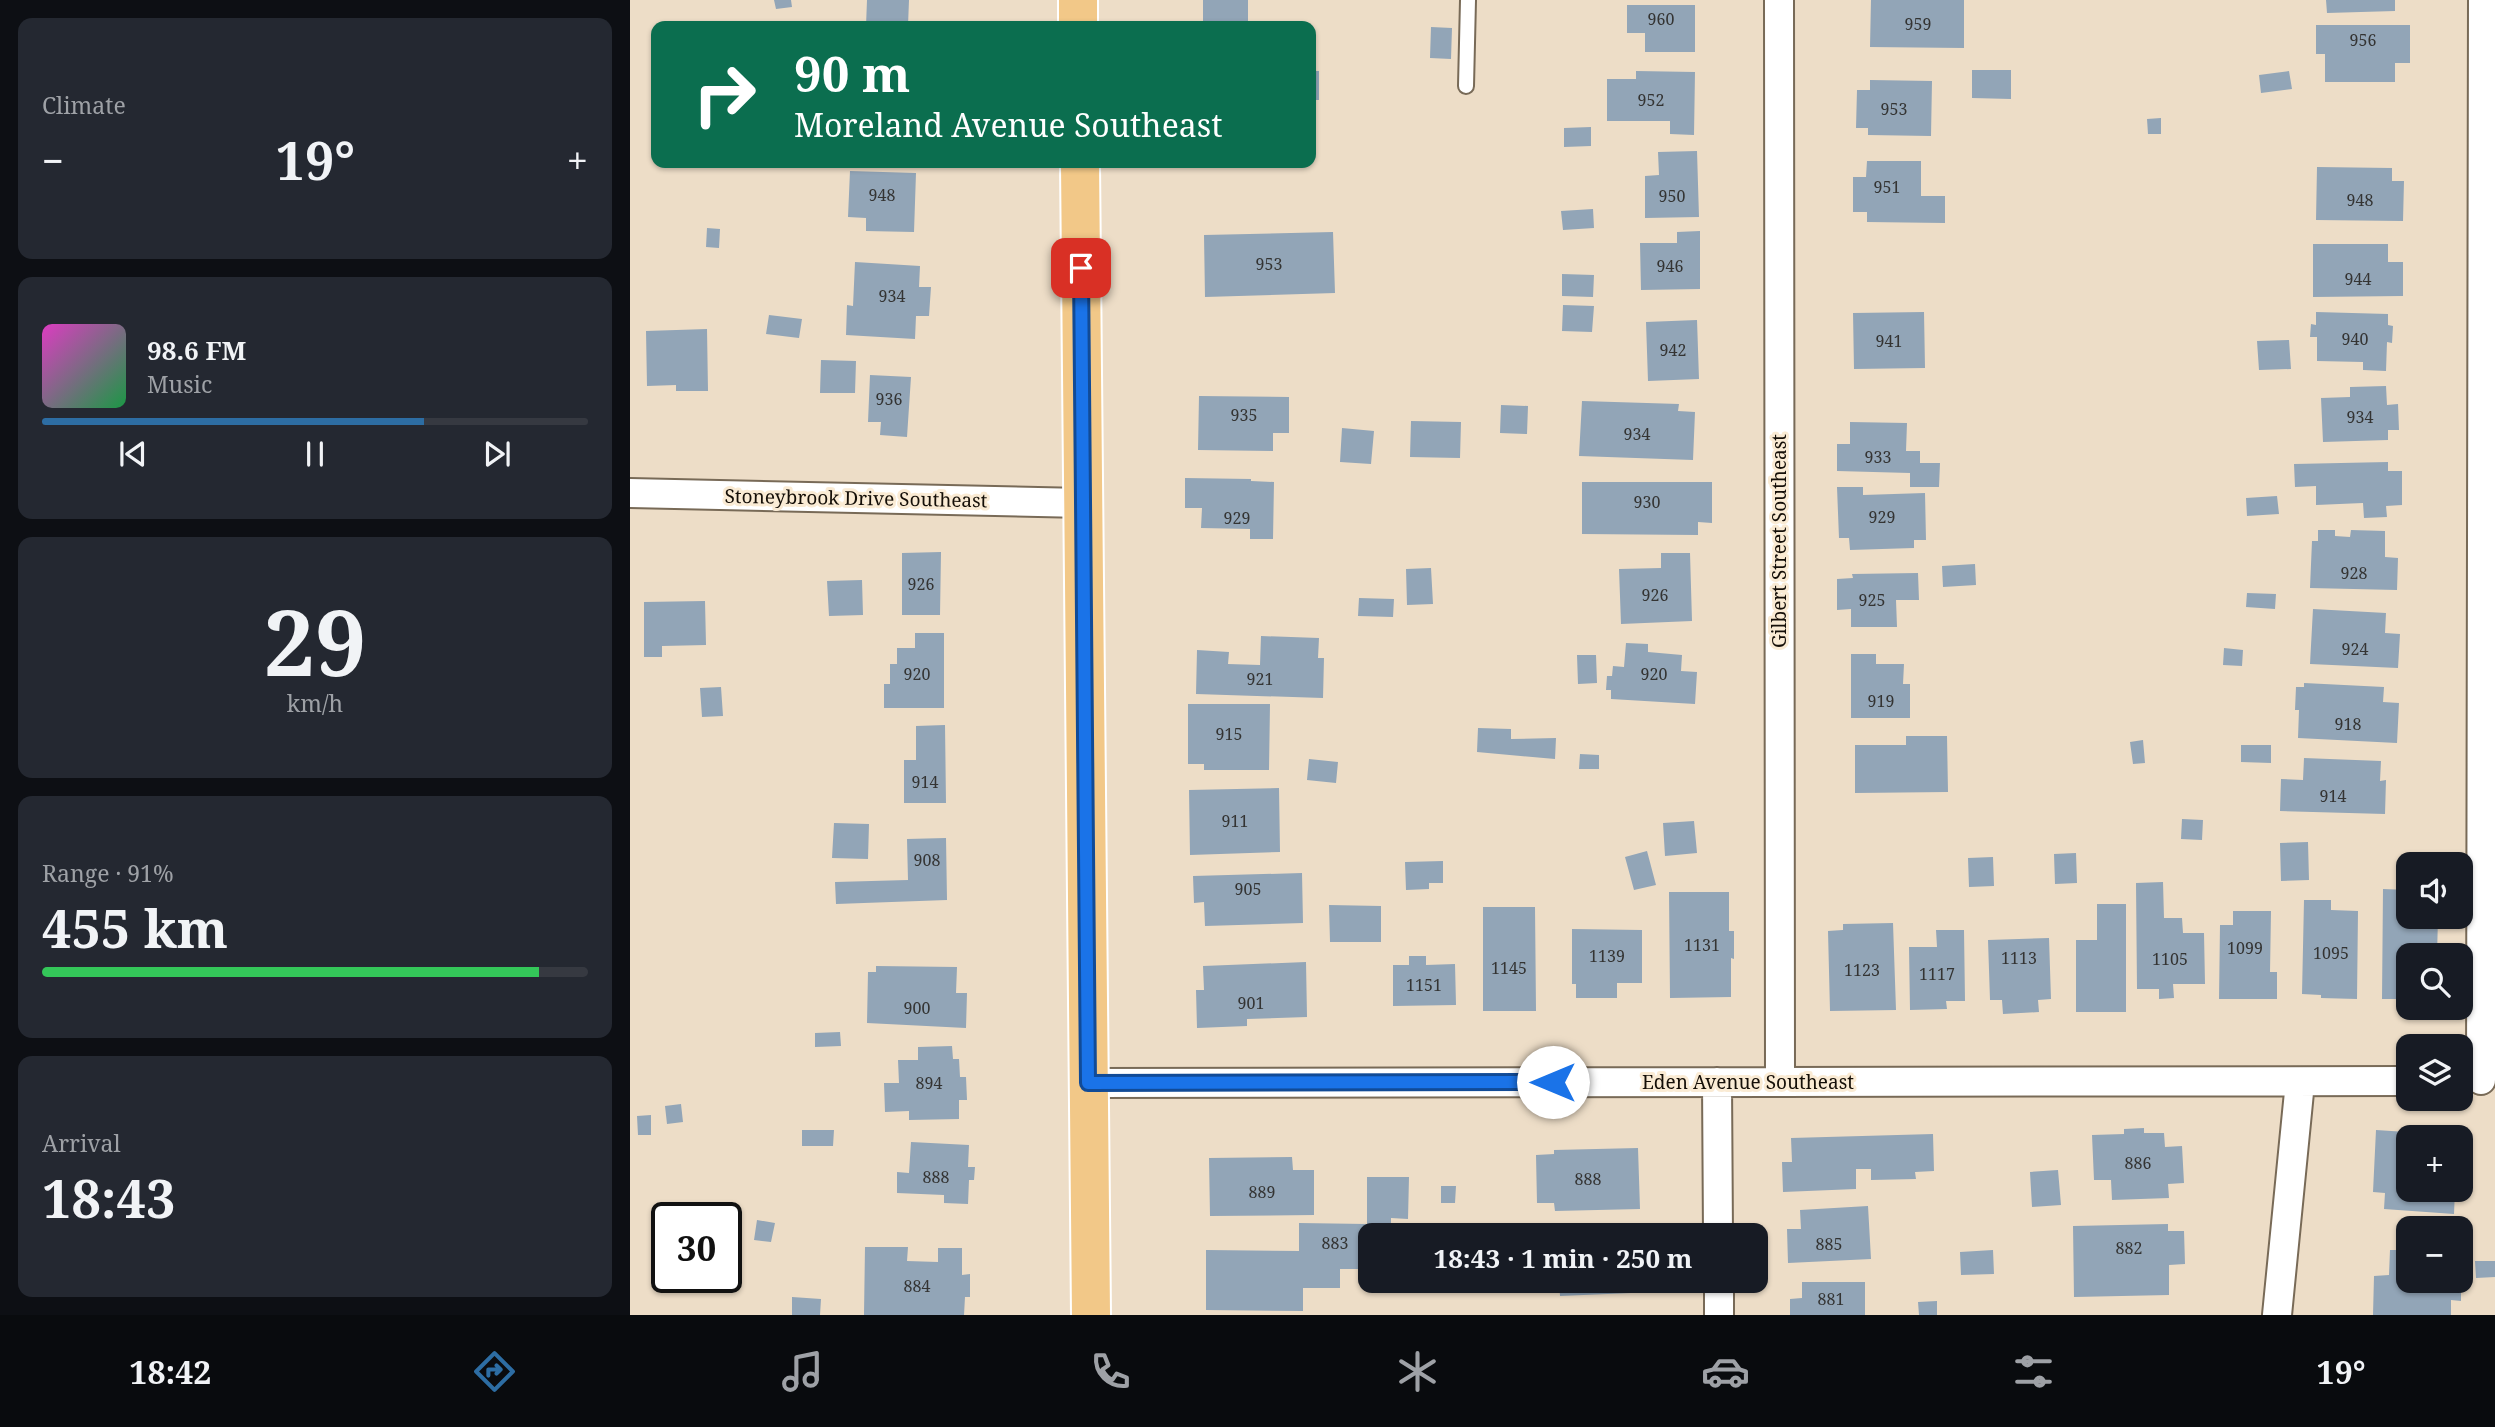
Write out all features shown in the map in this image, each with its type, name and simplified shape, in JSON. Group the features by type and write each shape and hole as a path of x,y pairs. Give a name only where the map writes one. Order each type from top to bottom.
{"highway":[{"path":"1078,0 1078,21"},
{"path":"1080,168 1091,1315"}],"street":[{"name":"Gilbert Street Southeast","path":"1779,0 1780,1082"},
{"path":"2479,1080 2483,0"},
{"name":"Stoneybrook Drive Southeast","path":"630,493 1083,503"},
{"name":"Eden Avenue Southeast","path":"1088,1083 2396,1081"},
{"path":"1717,1082 1718,1223"},
{"path":"2277,1315 2300,1082"},
{"path":"1719,1293 1719,1315"}],"lane":[{"path":"1466,86 1468,0"}],"building":[{"path":"774,0 791,0 792,7 776,9"},
{"path":"867,0 909,0 908,21 866,21"},
{"path":"1203,0 1248,0 1248,21 1203,21"},
{"path":"1871,0 1964,0 1964,48 1870,47"},
{"path":"2326,0 2395,0 2395,11 2327,13"},
{"path":"1627,5 1695,5 1695,52 1645,52 1645,33 1627,33"},
{"path":"2316,25 2410,25 2410,63 2395,63 2395,82 2325,82 2325,54 2316,54"},
{"path":"1431,27 1452,28 1451,59 1430,58"},
{"path":"1972,70 2011,70 2011,99 1972,98"},
{"path":"1316,71 1319,71 1319,100 1316,100"},
{"path":"1636,71 1695,72 1694,135 1670,134 1670,121 1607,121 1607,79 1636,79"},
{"path":"2289,71 2292,89 2261,93 2259,75"},
{"path":"1870,80 1932,81 1931,136 1868,135 1868,128 1856,128 1857,90 1870,90"},
{"path":"2161,118 2161,134 2148,134 2147,119"},
{"path":"1591,127 1591,146 1564,147 1564,128"},
{"path":"1697,151 1699,217 1645,218 1645,176 1659,175 1658,152"},
{"path":"1867,161 1921,161 1921,196 1945,196 1945,223 1867,222 1867,212 1853,212 1853,177 1866,177"},
{"path":"2317,167 2392,168 2392,181 2404,181 2403,221 2316,220"},
{"path":"850,171 916,173 914,232 866,231 866,218 848,217"},
{"path":"1593,209 1594,228 1563,230 1561,211"},
{"path":"707,228 720,229 719,248 706,247"},
{"path":"1700,231 1700,289 1641,290 1640,243 1677,243 1677,232"},
{"path":"1333,232 1335,293 1205,297 1204,235"},
{"path":"2313,244 2388,244 2388,262 2403,262 2403,296 2313,297"},
{"path":"855,262 920,266 919,287 931,287 929,316 916,316 915,339 846,335 847,305 853,306"},
{"path":"1562,274 1594,275 1593,297 1562,296"},
{"path":"1563,305 1594,306 1592,332 1562,331"},
{"path":"1924,312 1925,368 1854,369 1853,313"},
{"path":"2316,312 2388,314 2388,325 2393,326 2392,343 2387,342 2386,371 2363,370 2363,362 2317,361 2317,337 2310,337 2311,324 2316,325"},
{"path":"769,315 802,319 799,338 766,334"},
{"path":"1697,320 1699,379 1648,381 1646,322"},
{"path":"707,329 708,391 676,391 676,385 647,386 646,331"},
{"path":"2289,340 2291,369 2259,370 2257,341"},
{"path":"821,360 856,361 855,393 820,393"},
{"path":"870,375 911,377 907,437 880,435 881,422 868,422"},
{"path":"2386,386 2387,405 2398,404 2399,430 2388,430 2388,440 2323,442 2321,398 2350,397 2350,387"},
{"path":"1199,396 1289,397 1289,433 1273,433 1273,451 1198,450"},
{"path":"1582,401 1679,404 1678,411 1695,412 1693,460 1579,456"},
{"path":"1501,405 1528,406 1527,434 1500,433"},
{"path":"1411,421 1461,422 1460,458 1410,457"},
{"path":"1850,422 1907,423 1906,451 1920,451 1920,463 1940,463 1939,487 1910,487 1910,473 1837,471 1837,444 1850,444"},
{"path":"1342,428 1374,431 1371,464 1340,462"},
{"path":"2388,462 2388,471 2402,471 2402,505 2386,506 2387,517 2364,518 2363,503 2316,505 2316,486 2295,487 2294,464"},
{"path":"1185,478 1274,482 1273,539 1250,539 1250,529 1201,528 1202,508 1185,508"},
{"path":"1582,482 1712,482 1712,523 1698,522 1698,535 1582,534"},
{"path":"1837,487 1863,487 1863,495 1925,493 1926,540 1914,540 1914,548 1850,550 1849,538 1839,538"},
{"path":"2277,496 2279,514 2247,516 2246,498"},
{"path":"2318,530 2335,530 2335,536 2350,537 2351,530 2385,531 2385,557 2398,558 2397,590 2310,588 2312,541 2318,541"},
{"path":"941,552 940,615 902,615 902,553"},
{"path":"1661,553 1690,553 1692,621 1621,624 1619,569 1661,568"},
{"path":"1975,564 1976,585 1943,587 1942,566"},
{"path":"1431,568 1433,604 1407,605 1406,569"},
{"path":"1918,573 1919,600 1896,600 1897,627 1851,627 1851,609 1837,610 1837,579 1853,578 1852,574"},
{"path":"862,580 863,615 829,616 827,581"},
{"path":"2247,593 2276,594 2275,609 2246,607"},
{"path":"1359,598 1394,599 1393,617 1358,616"},
{"path":"705,601 706,645 662,646 662,657 644,657 644,602"},
{"path":"2313,609 2386,613 2385,633 2400,634 2398,668 2310,664"},
{"path":"915,633 944,633 944,708 884,708 884,684 890,684 890,664 897,664 897,648 915,648"},
{"path":"1261,636 1319,638 1318,658 1324,658 1323,698 1196,694 1197,650 1229,652 1228,664 1260,665"},
{"path":"1626,643 1648,644 1648,652 1682,655 1681,671 1697,672 1695,704 1611,699 1611,690 1606,690 1607,676 1612,676 1613,666 1624,667"},
{"path":"2224,648 2243,650 2242,666 2223,665"},
{"path":"1851,654 1876,654 1876,664 1904,664 1903,684 1910,684 1910,718 1851,718"},
{"path":"1577,655 1596,655 1597,683 1578,684"},
{"path":"2304,683 2384,687 2383,702 2399,703 2397,743 2298,738 2296,687 2304,687"},
{"path":"721,687 723,716 702,717 700,688"},
{"path":"1188,704 1270,704 1269,770 1204,770 1204,764 1188,764"},
{"path":"945,725 946,803 904,803 904,760 916,760 916,726"},
{"path":"1478,728 1511,729 1511,739 1556,738 1555,759 1477,752"},
{"path":"1906,736 1947,736 1948,792 1855,793 1855,745 1906,745"},
{"path":"2143,740 2145,763 2133,764 2130,742"},
{"path":"2241,745 2271,745 2271,763 2241,762"},
{"path":"1580,754 1599,755 1599,769 1579,769"},
{"path":"2304,758 2381,761 2380,781 2386,780 2385,814 2280,811 2281,779 2303,780"},
{"path":"1309,759 1338,762 1336,783 1307,780"},
{"path":"1279,788 1280,852 1190,855 1189,790"},
{"path":"2182,819 2203,820 2202,840 2181,839"},
{"path":"1694,821 1697,853 1665,856 1663,823"},
{"path":"834,823 869,824 868,859 832,858"},
{"path":"946,838 947,900 836,904 835,882 908,880 907,839"},
{"path":"2308,842 2309,880 2281,881 2280,843"},
{"path":"1647,851 1656,885 1634,890 1625,857"},
{"path":"2076,853 2077,883 2055,884 2054,854"},
{"path":"1993,857 1994,886 1969,887 1968,858"},
{"path":"1443,861 1443,883 1429,883 1429,889 1406,890 1405,862"},
{"path":"1302,873 1303,923 1205,926 1204,902 1194,903 1193,876"},
{"path":"2163,882 2164,918 2182,918 2183,933 2204,933 2205,984 2173,984 2174,998 2159,999 2159,989 2137,989 2136,883"},
{"path":"2383,889 2396,890 2396,929 2438,929 2437,943 2396,943 2396,999 2382,999"},
{"path":"1669,892 1729,892 1729,931 1734,931 1731,997 1670,998"},
{"path":"2304,900 2331,900 2331,910 2358,911 2357,999 2321,998 2321,995 2302,994"},
{"path":"2097,904 2126,904 2126,1012 2076,1012 2076,940 2097,940"},
{"path":"1329,905 1381,906 1381,942 1330,942"},
{"path":"1483,907 1535,907 1536,1011 1483,1011"},
{"path":"2233,911 2271,911 2270,972 2277,972 2277,999 2219,999 2220,925 2233,925"},
{"path":"1893,923 1896,1010 1830,1011 1828,931 1843,930 1843,924"},
{"path":"1572,929 1642,930 1642,983 1617,983 1617,998 1576,998 1576,984 1572,984"},
{"path":"1936,930 1964,930 1965,1001 1946,1001 1947,1009 1910,1010 1909,947 1937,947"},
{"path":"2049,938 2051,999 2038,1000 2039,1012 2003,1014 2002,1000 1990,1000 1988,940"},
{"path":"1409,956 1426,956 1426,965 1455,964 1456,1005 1393,1006 1393,965 1409,965"},
{"path":"1306,962 1307,1017 1247,1019 1247,1026 1197,1028 1196,990 1204,990 1203,966"},
{"path":"876,966 957,967 956,993 967,993 966,1028 867,1023 868,972 876,972"},
{"path":"840,1032 841,1046 815,1047 815,1033"},
{"path":"952,1046 953,1059 959,1059 960,1077 966,1077 967,1100 959,1100 959,1119 909,1120 909,1111 885,1112 884,1083 899,1083 898,1060 918,1060 918,1047"},
{"path":"681,1104 683,1122 667,1124 665,1106"},
{"path":"651,1115 651,1135 638,1135 637,1116"},
{"path":"2144,1128 2144,1133 2164,1133 2165,1147 2182,1146 2184,1183 2168,1184 2169,1198 2112,1200 2111,1180 2094,1180 2092,1135 2124,1134 2124,1129"},
{"path":"802,1130 834,1130 833,1146 802,1146"},
{"path":"2376,1130 2396,1131 2396,1202 2454,1202 2454,1214 2384,1209 2385,1193 2373,1192"},
{"path":"1933,1134 1934,1171 1915,1172 1916,1179 1871,1180 1871,1169 1856,1169 1856,1189 1783,1192 1782,1162 1792,1162 1791,1138"},
{"path":"911,1142 969,1145 968,1167 975,1167 974,1180 969,1180 968,1204 944,1203 944,1195 897,1193 897,1172 909,1173"},
{"path":"1638,1148 1640,1209 1555,1211 1554,1203 1537,1203 1536,1155 1554,1154 1554,1150"},
{"path":"1292,1157 1293,1170 1314,1170 1314,1215 1210,1216 1209,1158"},
{"path":"2058,1170 2061,1205 2032,1207 2030,1172"},
{"path":"1367,1177 1409,1177 1408,1219 1391,1218 1391,1223 1367,1223"},
{"path":"1441,1186 1456,1186 1455,1203 1441,1203"},
{"path":"1868,1206 1871,1259 1788,1263 1787,1229 1801,1229 1800,1210"},
{"path":"757,1220 775,1223 771,1242 754,1240"},
{"path":"1299,1223 1358,1224 1358,1269 1340,1269 1340,1288 1303,1288 1303,1311 1206,1310 1206,1250 1299,1251"},
{"path":"2168,1224 2168,1231 2184,1231 2185,1264 2169,1265 2169,1295 2074,1297 2073,1226"},
{"path":"865,1247 908,1247 907,1261 938,1262 938,1248 962,1248 962,1275 970,1274 970,1297 965,1297 964,1315 864,1315"},
{"path":"1993,1250 1994,1274 1961,1275 1960,1252"},
{"path":"2390,1250 2396,1250 2396,1293 2461,1293 2461,1301 2451,1300 2451,1315 2373,1315 2374,1276 2389,1275"},
{"path":"2475,1261 2495,1261 2495,1277 2476,1278"},
{"path":"1802,1282 1865,1282 1865,1315 1790,1315 1790,1299 1802,1298"},
{"path":"1560,1293 1631,1293 1560,1296"},
{"path":"792,1297 821,1299 820,1315 792,1315"},
{"path":"1937,1301 1937,1315 1919,1315 1918,1302"}],"route":[{"path":"1081,268 1088,1083 1553,1082"}]}
